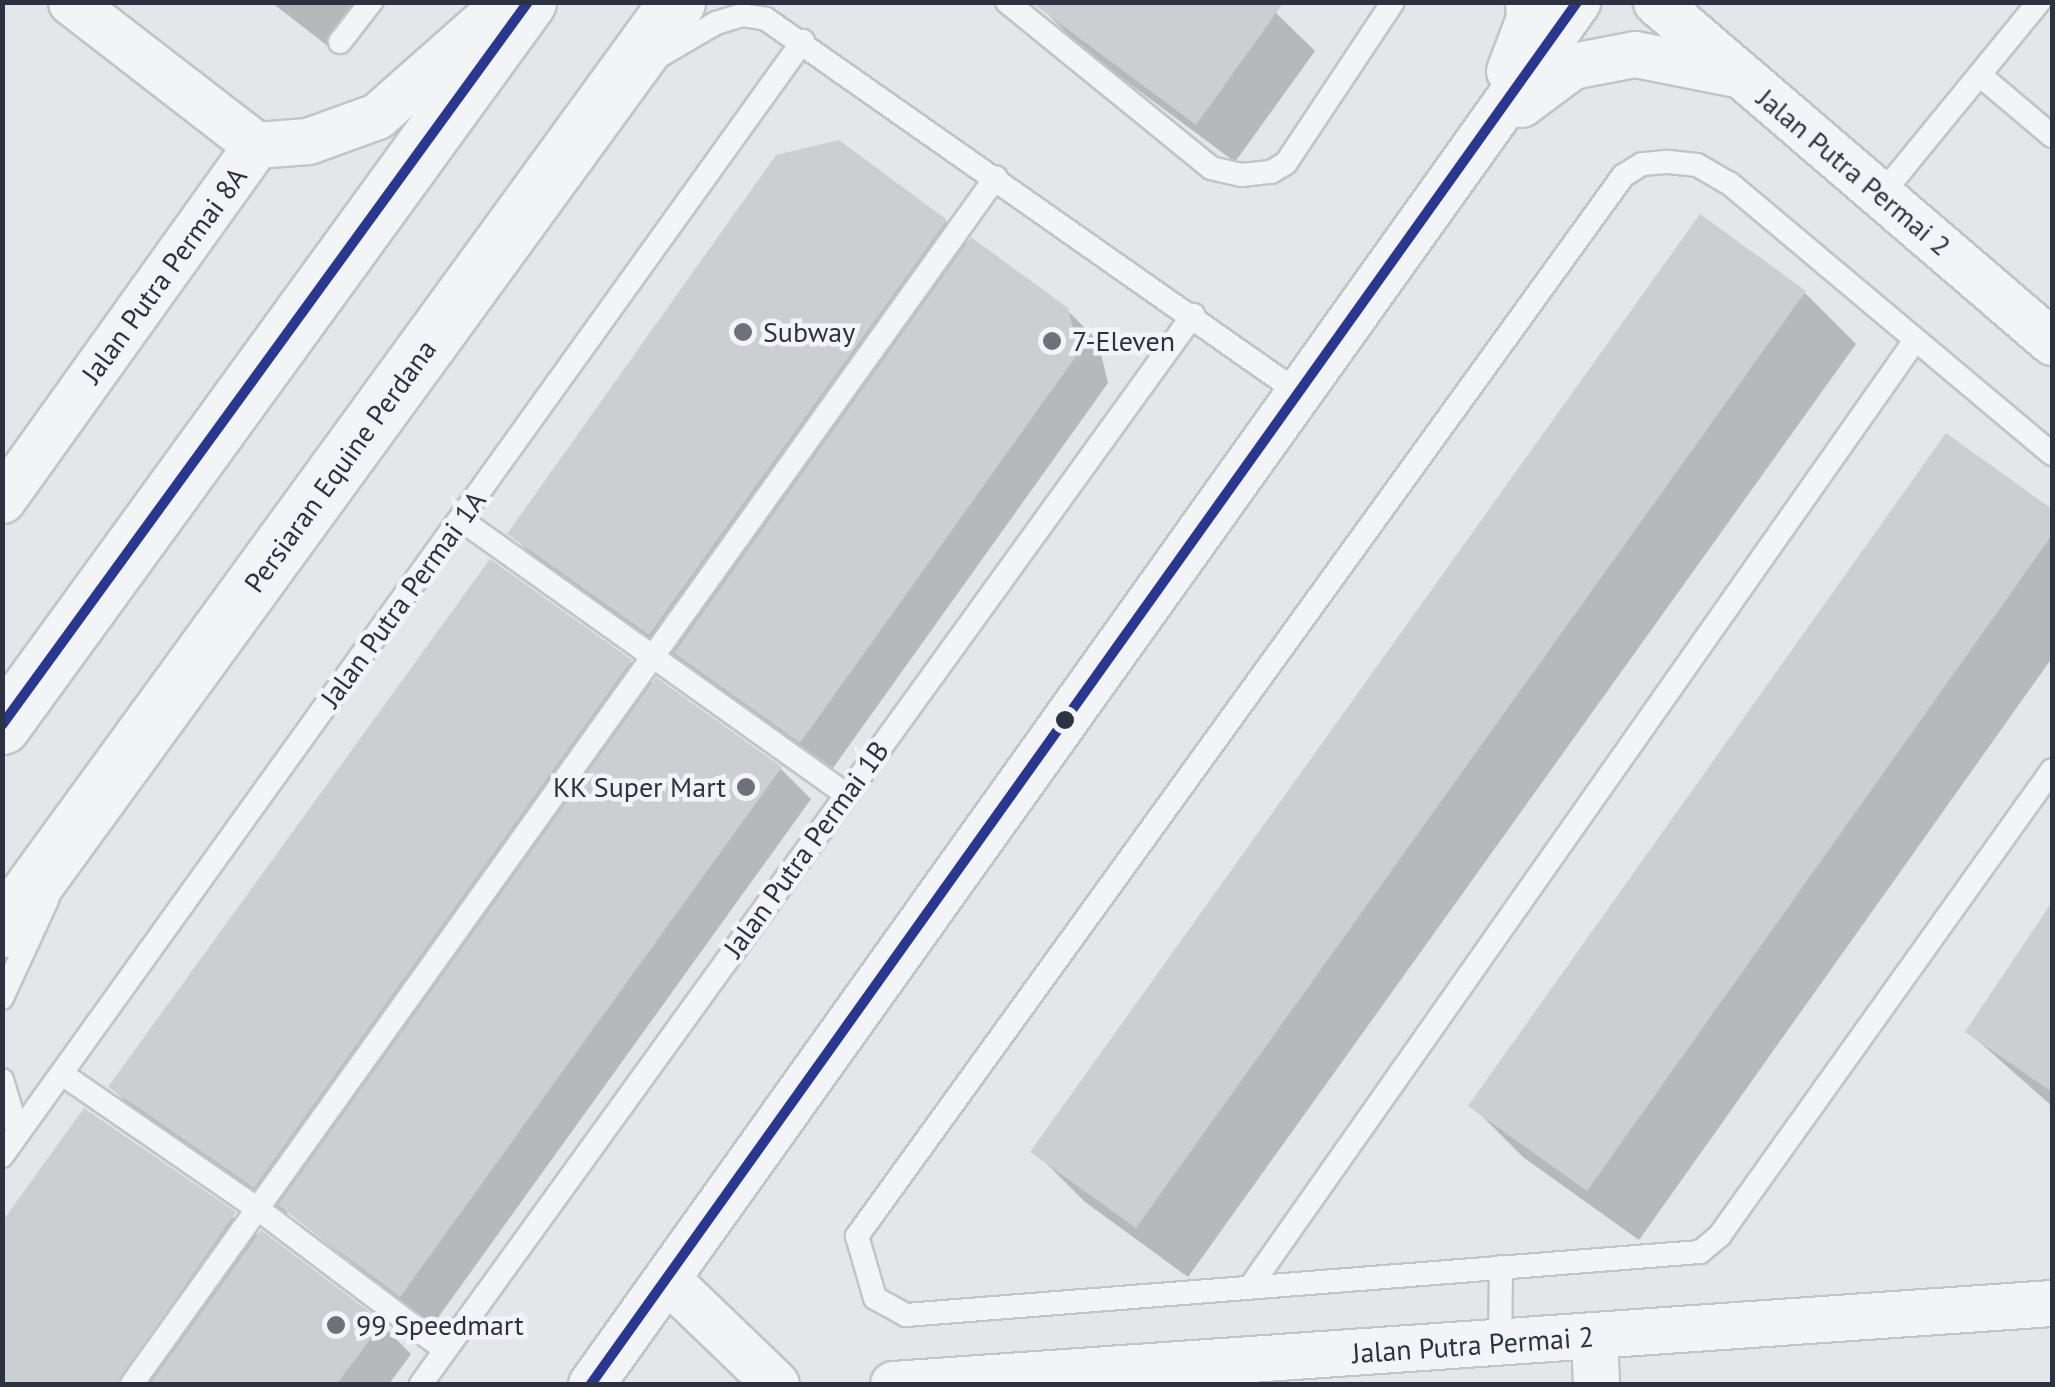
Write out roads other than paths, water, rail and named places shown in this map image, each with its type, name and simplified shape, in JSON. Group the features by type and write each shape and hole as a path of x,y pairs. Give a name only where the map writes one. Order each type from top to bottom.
{"street":[{"name":"Jalan Putra Permai 8A","path":"2,500 256,145 308,141 377,116 506,2"},
{"path":"2,726 528,2"},
{"name":"Persiaran Equine Perdana","path":"2,928 677,2"},
{"path":"1487,129 1529,18 1528,2"},
{"path":"592,1384 1577,2"},
{"name":"Jalan Putra Permai 2","path":"1656,2 2052,342"},
{"path":"95,10 256,145"},
{"path":"1487,129 1572,66 1635,54 1742,75"},
{"path":"667,1278 776,1384"},
{"name":"Jalan Putra Permai 2","path":"893,1384 2052,1302"},
{"path":"1594,1336 1596,1384"}],"lane":[{"path":"340,42 371,2"},
{"path":"1007,2 1211,168 1241,175 1271,172 1286,163 1394,2"},
{"path":"1881,195 2039,2"},
{"path":"626,74 742,15 766,18 996,176 1299,393"},
{"name":"Jalan Putra Permai 1A","path":"2,1156 65,1076 803,42"},
{"path":"1981,76 2052,136"},
{"path":"2052,454 1730,184 1698,165 1666,162 1642,164 1623,176 857,1236 875,1298 906,1315 1700,1252 1720,1236 2052,770"},
{"path":"132,1384 658,654 996,176"},
{"name":"Jalan Putra Permai 1B","path":"420,1384 1193,315"},
{"path":"1250,1288 1914,342"},
{"path":"460,518 658,654 846,794"},
{"path":"2,998 46,904 61,848"},
{"path":"65,1076 258,1209 444,1349"},
{"path":"2,1080 18,1132"},
{"path":"1500,1343 1501,1268"}],"place":[{"name":"Subway","path":"743,332"},
{"name":"7-Eleven","path":"1052,341"},
{"name":"KK Super Mart","path":"746,787"},
{"name":"99 Speedmart","path":"336,1325"}]}
